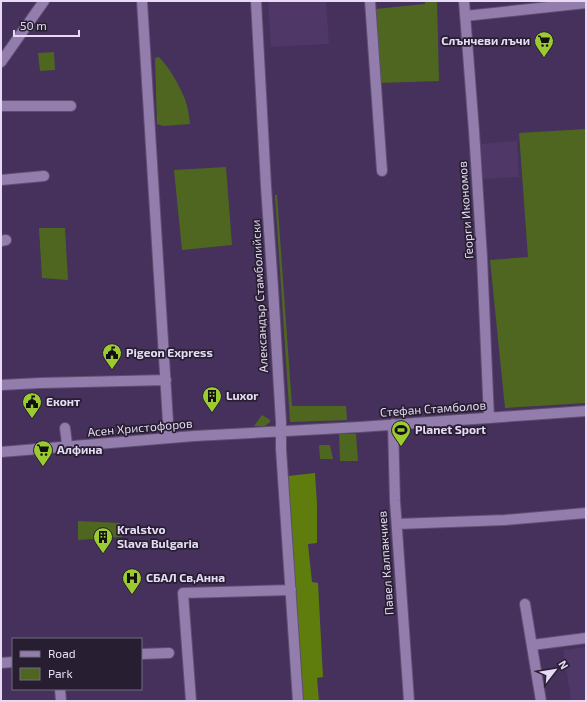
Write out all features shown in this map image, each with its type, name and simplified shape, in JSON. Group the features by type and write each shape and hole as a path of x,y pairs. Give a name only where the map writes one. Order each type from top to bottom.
{"street":[{"path":"1,62 44,1"},
{"path":"142,1 169,438"},
{"name":"Александър Стамболийски","path":"256,1 281,449 298,701"},
{"path":"370,1 382,171"},
{"name":"Георги Икономов","path":"464,1 482,257 489,418"},
{"path":"465,16 586,3"},
{"path":"1,106 71,106"},
{"path":"1,180 44,176"},
{"path":"1,385 166,380"},
{"name":"Стефан Стамболов","path":"281,431 489,418 586,410"},
{"name":"Павел Калпакчиев","path":"393,424 395,501 409,701"},
{"path":"64,447 67,444 65,428"},
{"name":"Асен Христофоров","path":"1,452 169,438 281,431"},
{"path":"397,524 505,520 586,513"},
{"path":"191,701 183,593 291,590"},
{"path":"525,604 541,701"},
{"path":"532,645 586,638"},
{"path":"142,654 169,653"},
{"path":"1,663 12,662"},
{"path":"60,690 61,701"}],"shaded area":[{"path":"268,1 326,1 329,44 271,47"},
{"path":"517,141 519,177 483,179 481,144"},
{"path":"586,647 586,701 561,701 571,699 563,650"}],"green space":[{"path":"425,1 437,1 439,81 379,83 375,9 425,4"},
{"path":"54,52 55,70 40,71 38,53"},
{"path":"159,57 170,71 183,94 187,105 190,124 163,126 157,124 155,58"},
{"path":"586,129 586,403 505,408 490,260 528,257 519,133"},
{"path":"226,167 232,245 182,250 174,170"},
{"path":"275,195 277,195 292,406 346,406 347,420 290,422"},
{"path":"39,228 65,228 68,280 42,278"},
{"path":"262,415 270,420 270,422 265,426 254,426"},
{"path":"339,434 356,434 358,461 340,461"},
{"path":"319,445 330,445 333,459 320,459"},
{"path":"315,473 317,543 308,544 312,582 318,583 323,677 317,678 319,701 301,701 288,476"},
{"path":"78,521 120,523 122,537 78,540"}],"place":[{"name":"Слънчеви лъчи","path":"544,58"},
{"name":"Pigeon Express","path":"112,370"},
{"name":"Luxor","path":"212,413"},
{"name":"Еконт","path":"32,419"},
{"name":"Planet Sport","path":"401,447"},
{"name":"Алфина","path":"43,467"},
{"name":"Kralstvo Slava Bulgaria","path":"103,554"},
{"name":"СБАЛ Св,Анна","path":"132,595"}]}
